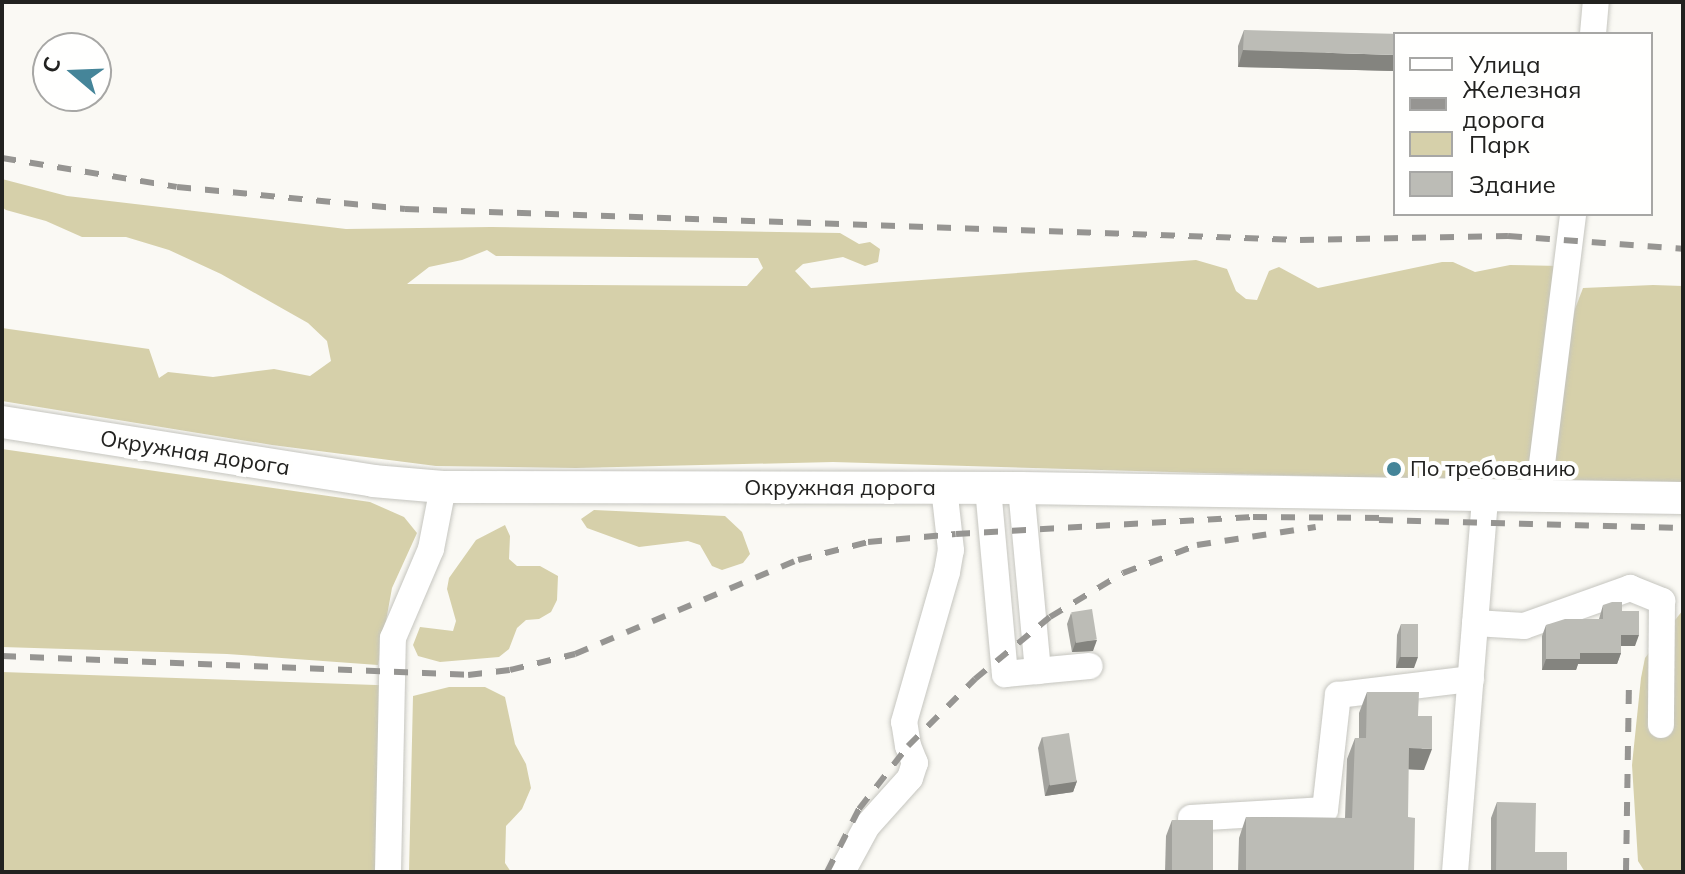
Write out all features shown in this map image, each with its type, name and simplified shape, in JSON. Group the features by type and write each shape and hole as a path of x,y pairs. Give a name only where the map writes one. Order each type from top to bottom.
{"main road":[{"name":"Окружная дорога","path":"2,422 358,479 443,487 1021,488 1683,498"}],"street":[{"path":"1593,32 1596,2"},
{"path":"1538,496 1573,216"},
{"path":"388,872 393,638 431,549 443,487"},
{"path":"842,872 867,826 910,778 915,763 904,722 951,550 944,488"},
{"path":"988,488 1005,674 1090,666"},
{"path":"1021,488 1038,671"},
{"path":"1455,872 1485,496"},
{"path":"1475,623 1524,626 1630,588 1662,601 1661,725"},
{"path":"1191,818 1325,810 1338,695 1471,679"}],"green space":[{"path":"2,179 67,196 346,229 491,227 840,233 859,244 870,242 880,249 878,262 865,266 843,257 803,264 795,271 811,288 1196,260 1227,269 1236,291 1246,299 1257,300 1269,271 1279,267 1318,288 1442,262 1453,262 1475,272 1510,265 1560,266 1538,461 1513,482 833,462 576,468 436,466 272,445 2,401 2,328 149,349 159,378 168,372 213,377 274,369 310,376 331,361 327,341 308,323 221,274 169,250 126,237 82,237 2,207","holes":["487,250 496,256 758,258 763,268 747,286 407,284 429,267 462,260"]},
{"path":"1683,286 1683,482 1557,480 1554,475 1561,381 1575,309 1583,288"},
{"path":"2,449 370,502 404,517 417,533 392,588 378,665 227,654 2,647"},
{"path":"594,510 725,516 742,532 750,554 743,563 722,570 712,566 700,545 688,541 639,547 587,528 581,519"},
{"path":"505,525 510,536 509,559 517,566 540,566 558,576 557,600 551,612 539,619 526,620 517,628 509,649 499,657 440,662 418,656 413,645 420,627 453,631 456,621 447,589 449,578 476,540"},
{"path":"1683,610 1683,872 1645,872 1638,861 1632,765 1641,678 1645,658"},
{"path":"2,672 383,685 376,872 2,872"},
{"path":"449,687 485,687 505,697 515,744 526,764 531,788 522,809 506,826 505,863 511,872 409,872 413,696"}],"building":[{"path":"1244,30 1393,34 1393,55 1243,50"},
{"path":"1622,602 1622,611 1639,611 1639,635 1621,635 1621,653 1580,653 1580,659 1546,659 1546,625 1565,619 1603,619 1603,605"},
{"path":"1092,609 1097,640 1076,643 1071,612"},
{"path":"1401,624 1418,624 1418,657 1401,657"},
{"path":"1367,692 1419,692 1418,716 1432,716 1432,749 1409,748 1408,817 1415,818 1414,872 1246,872 1246,817 1352,818 1355,738 1366,738"},
{"path":"1069,733 1077,781 1050,786 1042,737"},
{"path":"1497,802 1536,803 1535,852 1567,852 1567,872 1496,872"},
{"path":"1172,820 1213,820 1213,872 1172,872"}],"railway":[{"path":"2,158 177,187 405,209 1300,240 1508,236 1683,249"},
{"path":"2,656 468,675 510,670 575,654 798,560 868,542 1253,517 1389,518"},
{"path":"1379,520 1683,528"},
{"path":"827,872 859,809 908,746 975,679 1050,617 1123,573 1197,545 1316,527"},
{"path":"1626,872 1629,689"}],"place":[{"name":"По требованию","path":"1394,469"}]}
